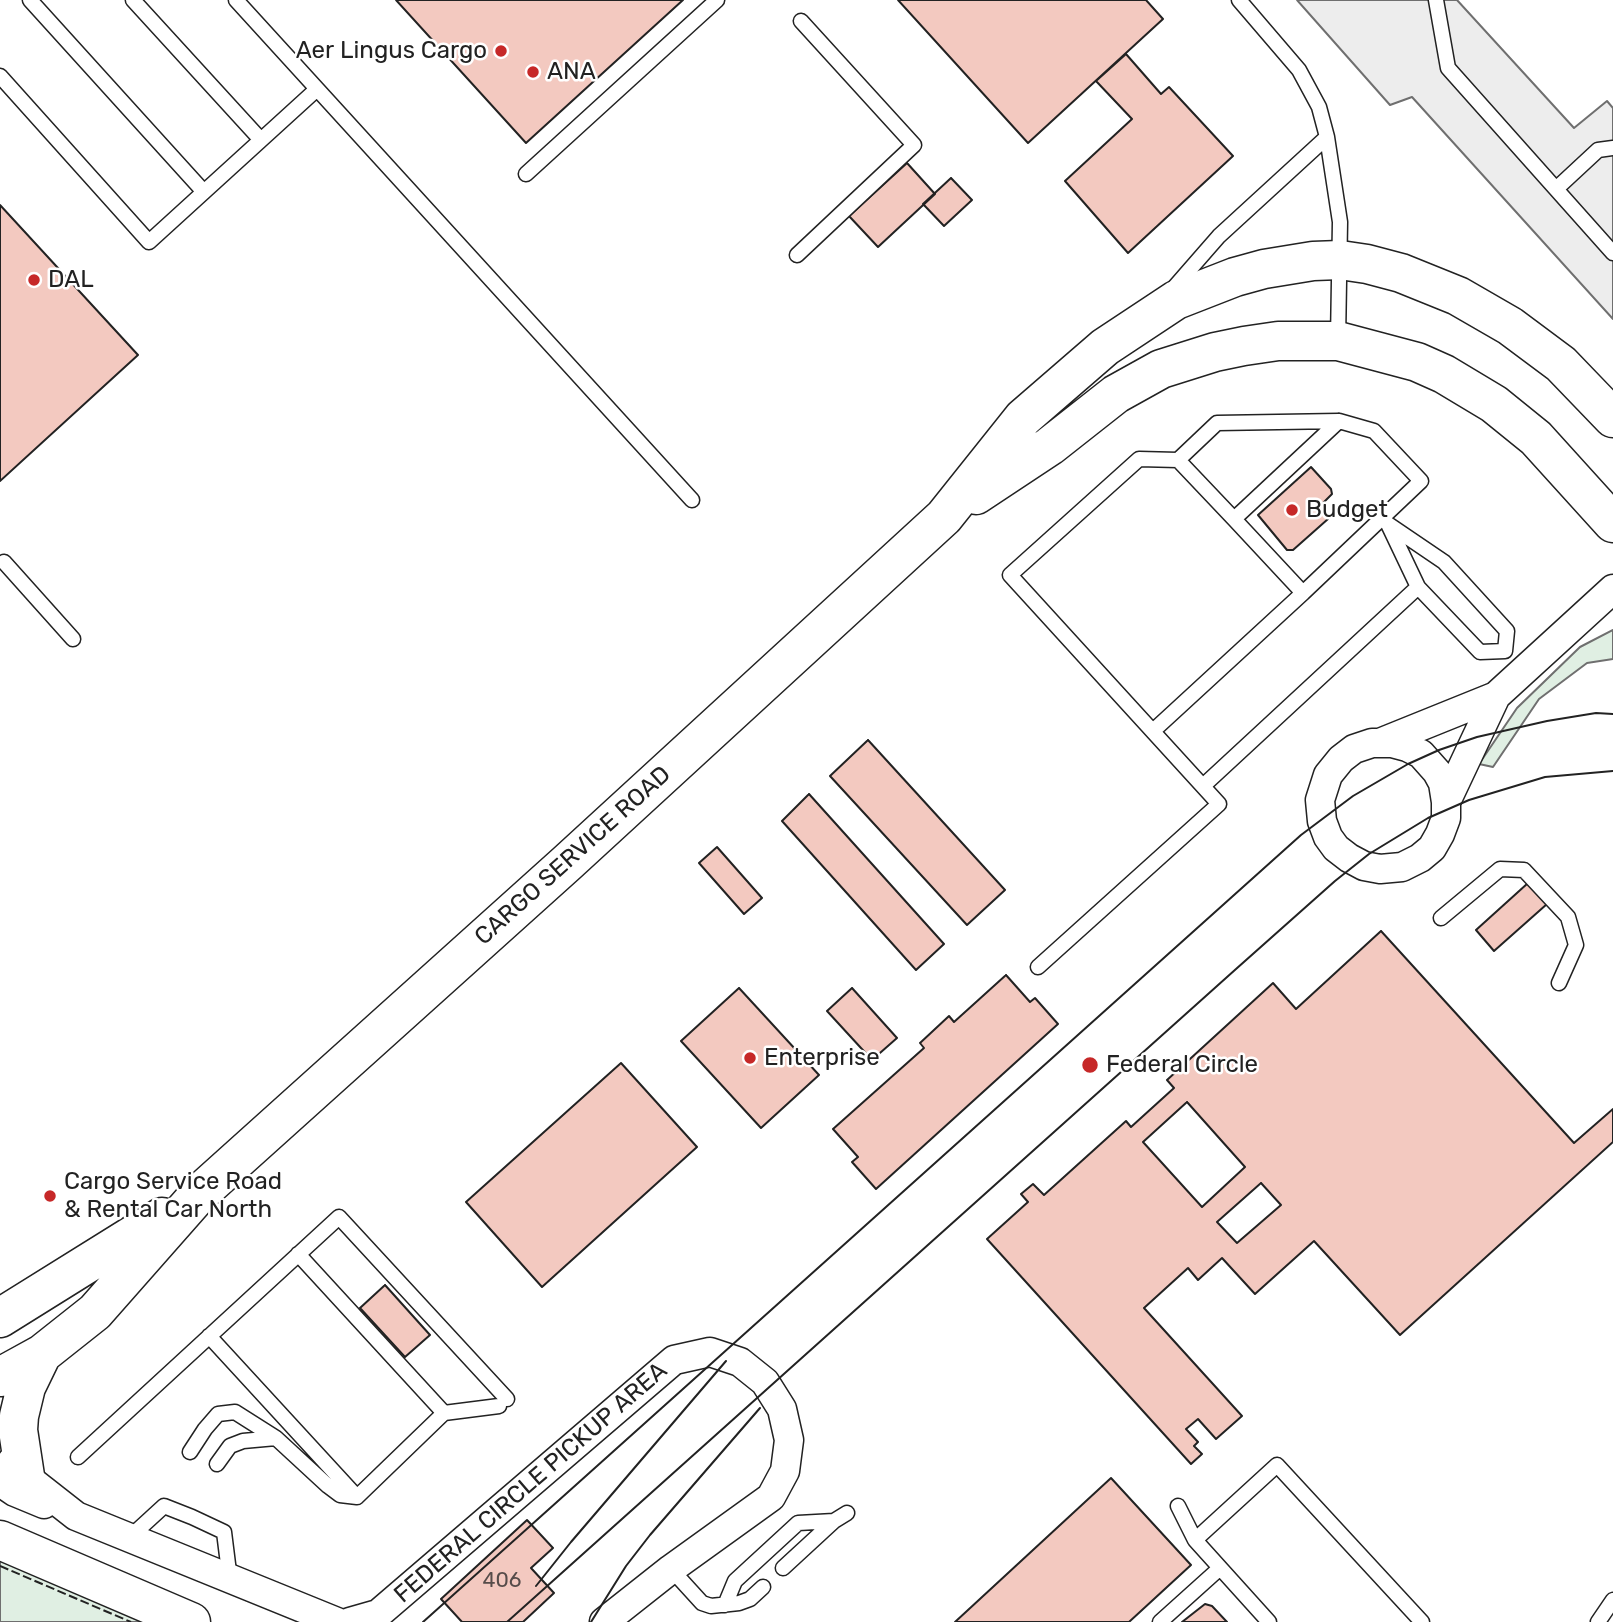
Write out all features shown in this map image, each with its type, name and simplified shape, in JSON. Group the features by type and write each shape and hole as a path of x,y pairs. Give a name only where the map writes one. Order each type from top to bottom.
{"main road":[{"name":"CARGO SERVICE ROAD","path":"944,517 1023,418 1096,354 1176,300 1235,277 1290,264 1340,260 1367,264 1401,273 1458,296 1528,338 1561,364 1613,418"},
{"name":"CARGO SERVICE ROAD","path":"0,1377 42,1354 95,1312 199,1194 567,863 944,517 1050,446 1116,394 1161,369 1202,356 1278,341 1338,341 1417,362 1444,373 1494,404 1536,439 1613,523"},
{"name":"CARGO SERVICE ROAD","path":"0,1318 199,1194"},
{"path":"12,1479 19,1416 26,1387 42,1354"},
{"path":"0,1540 191,1622"}],"street":[{"path":"1446,802 1514,661 1613,589"},
{"path":"1382,742 1407,747 1430,763 1443,783 1446,818 1432,848 1420,858 1402,867 1380,869 1364,866 1349,858 1336,848 1328,837 1322,821 1320,800 1328,775 1341,759 1354,749 1382,742 1496,696"},
{"name":"FEDERAL CIRCLE PICKUP AREA","path":"351,1622 378,1614 674,1360 710,1352 740,1362 765,1382 782,1409 789,1440 785,1471 771,1497 671,1569"},
{"path":"0,1426 10,1460 12,1479 76,1516 337,1622"},
{"path":"604,1622 671,1569"}],"lane":[{"path":"30,0 204,191"},
{"path":"133,0 261,140"},
{"path":"236,0 692,500"},
{"path":"526,174 717,0"},
{"path":"1239,0 1308,83 1319,107 1327,137 1340,222 1338,341"},
{"path":"1436,0 1448,68 1613,253"},
{"path":"797,255 915,145 802,21"},
{"path":"0,76 149,242 317,89"},
{"path":"1148,317 1219,236 1327,137"},
{"path":"1556,188 1598,150 1613,148"},
{"path":"1234,519 1339,421"},
{"path":"1038,967 1219,804 1010,575 1139,459 1178,460 1217,423 1339,421 1374,432 1421,481 1385,521 1153,731"},
{"path":"1178,460 1303,593"},
{"path":"1385,521 1444,562 1507,631 1514,661 1479,652 1418,587 1385,521"},
{"path":"4,562 74,639"},
{"path":"1203,786 1418,587"},
{"path":"1441,918 1500,869 1524,870 1568,917 1576,945 1559,983"},
{"path":"78,1457 339,1217 503,1402 444,1413 357,1497"},
{"path":"298,1254 444,1413"},
{"path":"209,1336 357,1497"},
{"path":"190,1452 218,1414 235,1412 276,1438 334,1491 340,1495 357,1497"},
{"path":"217,1464 230,1446 243,1441 276,1438"},
{"path":"1195,1540 1276,1465 1422,1622"},
{"path":"128,1538 164,1506 192,1517 224,1532 230,1580"},
{"path":"1178,1506 1195,1540 1269,1622"},
{"path":"783,1568 834,1521 847,1513"},
{"path":"725,1605 735,1581 798,1522 834,1521"},
{"path":"1160,1622 1220,1568"},
{"path":"671,1569 702,1603 711,1606 750,1599 763,1587"},
{"path":"1598,1622 1613,1600"}],"green space":[{"path":"1613,630 1613,659 1587,663 1539,699 1493,767 1479,764 1517,708 1580,647"},
{"path":"0,1545 169,1622 0,1622"}],"shaded area":[{"path":"1297,0 1457,0 1574,128 1607,101 1613,108 1613,319 1412,97 1390,105"}],"building":[{"name":"ANA","path":"396,0 683,0 526,143"},
{"path":"898,0 1146,0 1163,19 1028,143"},
{"path":"1126,54 1161,94 1169,87 1233,156 1128,253 1065,181 1132,119 1096,81"},
{"path":"907,163 935,194 878,247 849,216"},
{"path":"951,178 972,200 944,226 923,204"},
{"name":"DAL","path":"0,205 138,355 0,481"},
{"name":"Budget","path":"1311,467 1331,489 1332,494 1319,507 1328,519 1293,550 1287,550 1258,515"},
{"path":"868,740 1005,890 967,925 830,776"},
{"path":"809,794 944,944 916,970 782,821"},
{"path":"717,847 762,898 744,914 699,863"},
{"path":"1528,883 1547,904 1494,951 1476,930"},
{"path":"1381,931 1574,1143 1613,1109 1613,1142 1400,1335 1314,1241 1255,1294 1222,1258 1198,1280 1188,1268 1144,1308 1242,1416 1216,1439 1198,1419 1186,1429 1198,1442 1194,1446 1202,1454 1191,1464 987,1239 1028,1202 1021,1194 1033,1184 1044,1195 1126,1121 1131,1127 1174,1088 1167,1080 1273,983 1296,1009","holes":["1187,1102 1245,1167 1202,1207 1143,1142","1261,1183 1281,1205 1237,1243 1217,1222"]},
{"path":"1006,975 1030,1002 1035,998 1058,1024 876,1189 852,1162 858,1157 833,1129 924,1048 920,1043 949,1016 954,1022"},
{"name":"Enterprise","path":"739,988 819,1075 761,1128 681,1041"},
{"path":"852,988 897,1038 872,1060 827,1011"},
{"path":"621,1063 697,1147 542,1287 466,1202"},
{"path":"385,1285 430,1335 405,1357 360,1308"},
{"path":"1111,1478 1191,1565 1129,1622 955,1622"},
{"path":"527,1520 553,1548 531,1568 554,1593 523,1622 462,1622 441,1599"},
{"path":"1205,1604 1212,1606 1227,1622 1182,1622"}],"tram line":[{"path":"423,1622 1301,835 1353,796 1408,764 1439,750 1477,737 1547,721 1596,713 1613,714"},
{"path":"507,1622 1236,969 1369,854 1428,818 1469,800 1545,777 1613,771"},
{"path":"536,1586 726,1361"},
{"path":"591,1622 626,1566 650,1535 760,1408"}],"fence":[{"path":"0,1566 131,1622"}],"place":[{"name":"Aer Lingus Cargo","path":"501,51"},
{"name":"ANA","path":"533,72"},
{"name":"DAL","path":"34,280"},
{"name":"Budget","path":"1292,510"},
{"name":"Enterprise","path":"750,1058"},
{"name":"Federal Circle","path":"1090,1065"},
{"name":"Cargo Service Road & Rental Car North","path":"50,1196"}]}
